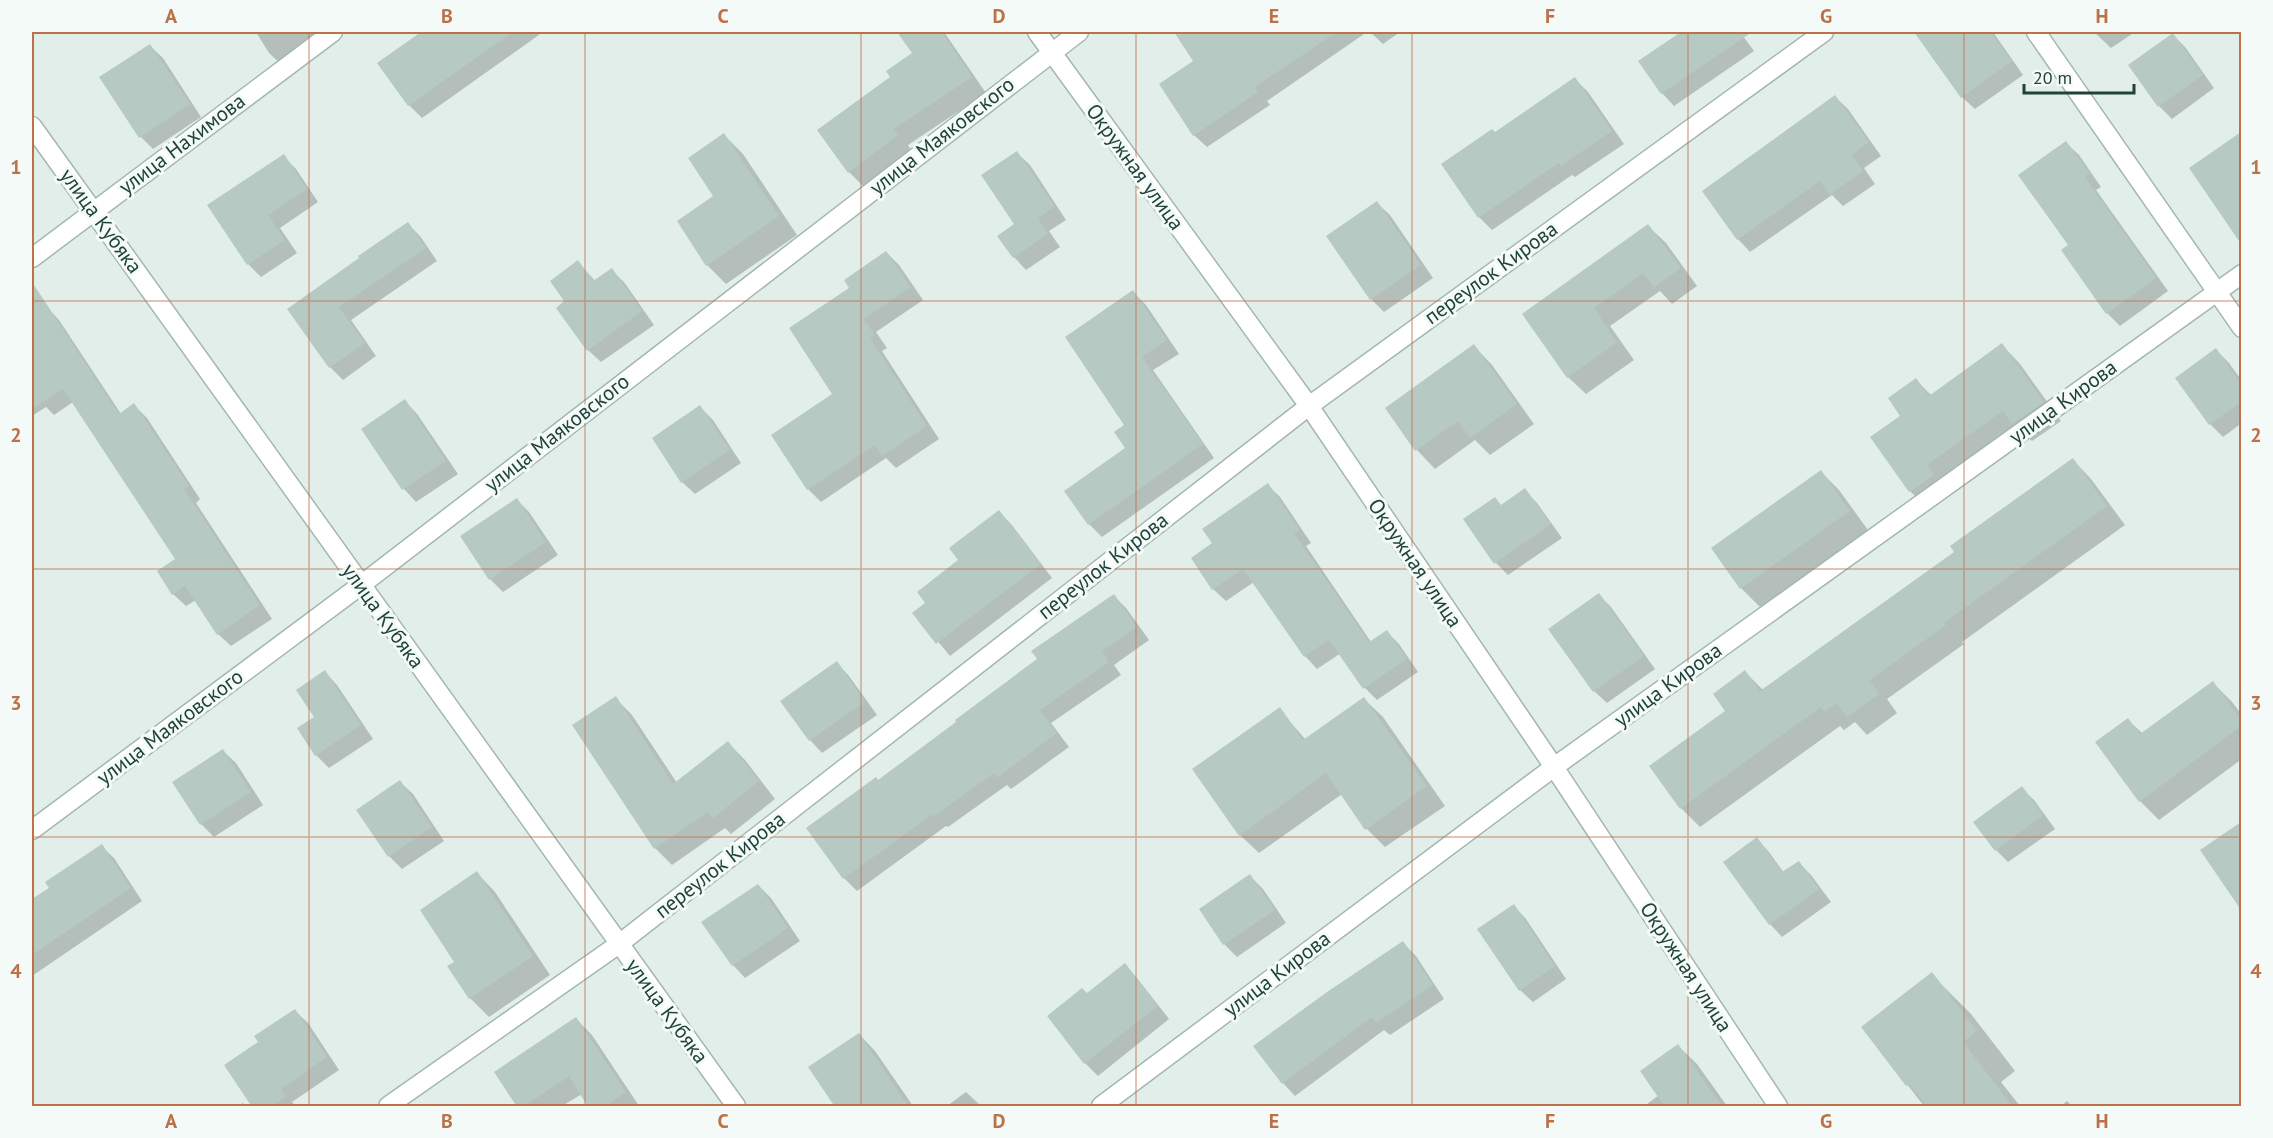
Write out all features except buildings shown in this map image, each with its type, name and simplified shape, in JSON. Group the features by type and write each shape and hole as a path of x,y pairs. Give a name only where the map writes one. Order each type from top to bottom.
{"street":[{"name":"улица Нахимова","path":"32,258 333,32"},
{"name":"Окружная улица","path":"1036,32 1309,406 1554,767 1778,1107"},
{"name":"улица Маяковского","path":"32,830 361,585 1051,51 1079,32"},
{"name":"переулок Кирова","path":"388,1107 619,944 1309,406 1824,32"},
{"path":"2036,32 2241,328"},
{"name":"улица Кубяка","path":"32,126 736,1107"},
{"name":"улица Кирова","path":"1101,1107 1554,767 2241,274"}]}
